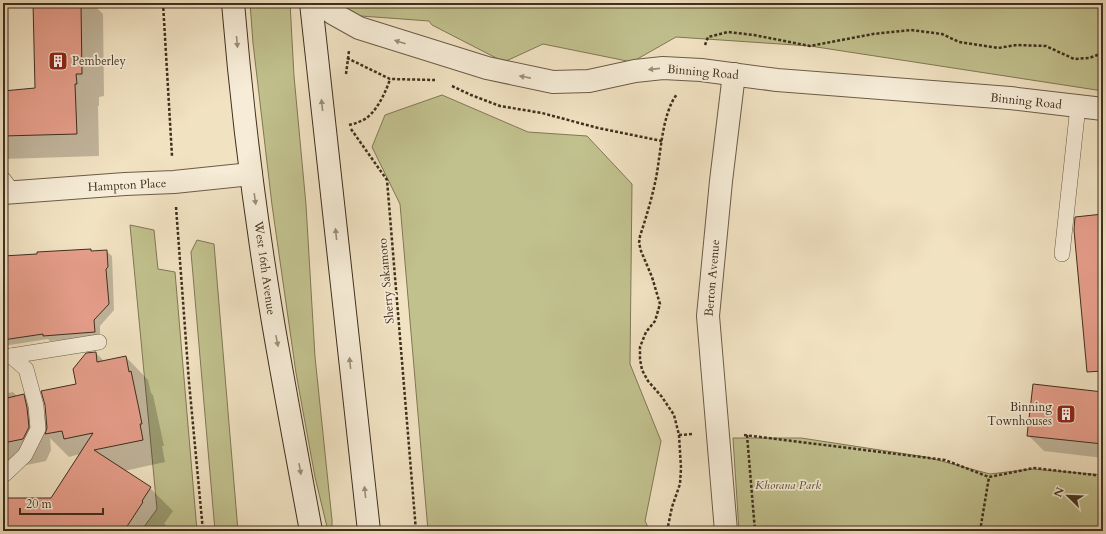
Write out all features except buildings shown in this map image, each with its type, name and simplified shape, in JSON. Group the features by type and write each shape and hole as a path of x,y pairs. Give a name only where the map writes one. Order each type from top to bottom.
{"street":[{"name":"West 16th Avenue","path":"233,3 242,102 251,174 273,321 311,531"},
{"path":"311,3 369,531"},
{"name":"Binning Road","path":"318,3 359,28 487,68 553,82 589,81 634,71 663,68 701,70 778,80 1010,98 1103,109"},
{"name":"Berton Avenue","path":"726,531 708,316 721,181 734,74"},
{"name":"Hampton Place","path":"6,188 174,182 251,174"}],"lane":[{"path":"1062,254 1078,106"},
{"path":"7,357 99,342"},
{"path":"3,474 5,474 25,455 38,429 36,406 26,369 7,357"}],"path":[{"path":"163,3 172,159"},
{"path":"701,70 708,37 728,32 754,34 810,46 873,34 911,30 942,34 959,42 998,48 1017,44 1046,46 1074,59 1089,58 1103,53"},
{"path":"346,80 349,50"},
{"path":"347,58 390,79 442,80"},
{"path":"348,118 348,125 363,121 376,109 390,79"},
{"path":"448,83 471,95 500,106 542,113 598,128 662,141"},
{"path":"667,531 672,507 680,484 680,435 674,415 662,397 648,381 642,370 640,347 646,332 655,321 660,304 652,277 639,243 655,183 662,141 671,102 678,92"},
{"name":"Sherry Sakamoto","path":"348,125 387,180 416,531"},
{"path":"176,206 202,531"},
{"path":"680,435 717,432 945,460 989,477 1034,468 1103,476"},
{"path":"747,435 755,531"},
{"path":"980,531 989,477"}],"green space":[{"path":"250,3 290,3 294,76 306,205 315,357 332,531 328,531 315,477 296,373 272,205 253,43"},
{"path":"336,3 1103,3 1103,91 810,46 676,37 632,62 543,44 504,62 432,25 429,21 334,14"},
{"path":"442,95 528,132 587,136 632,184 630,364 661,441 645,521 650,531 428,531 400,204 372,147 385,115"},
{"path":"130,225 154,230 158,269 175,272 197,531 141,531 157,509"},
{"path":"197,240 214,244 238,531 215,531 191,252"},
{"name":"Khorana Park","path":"733,438 801,438 926,457 990,474 1032,469 1103,475 1103,531 739,531"}],"place":[{"name":"Pemberley","path":"58,61"},
{"name":"Binning Townhouses","path":"1066,414"}]}
